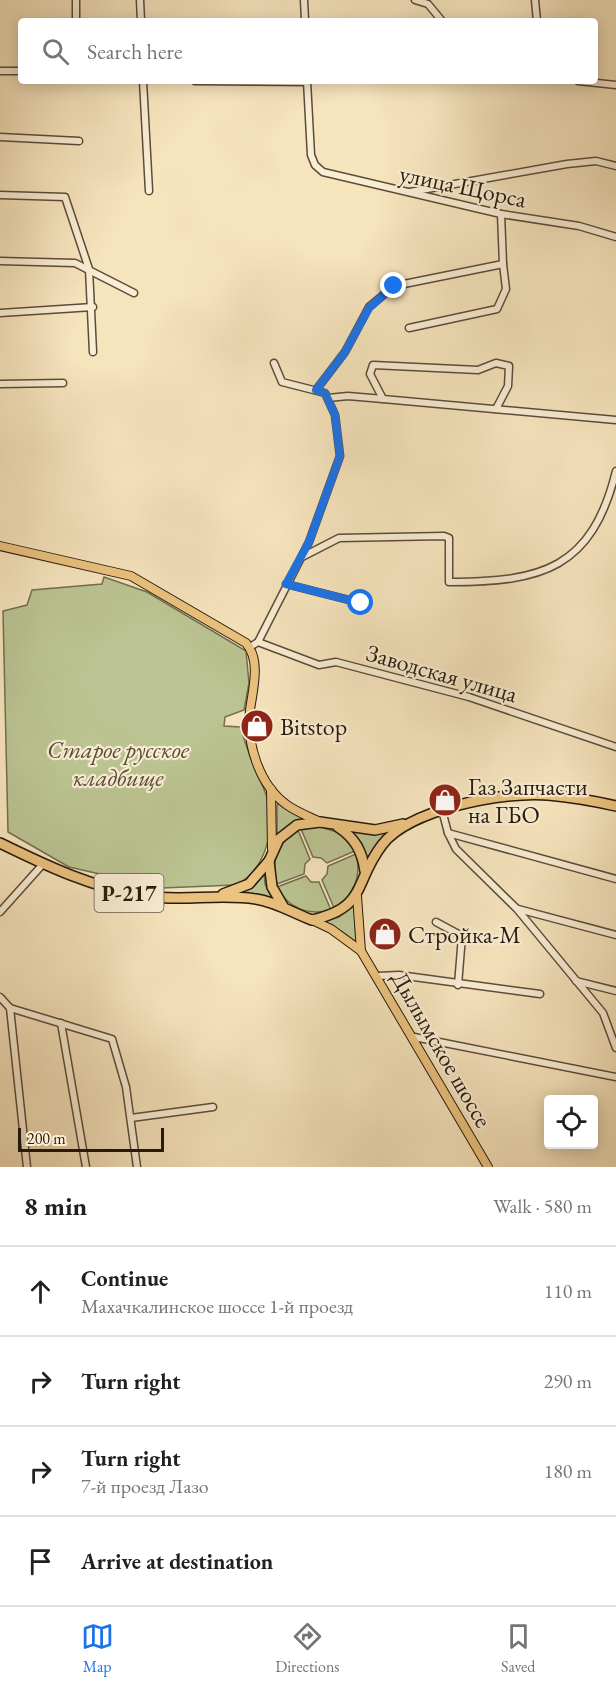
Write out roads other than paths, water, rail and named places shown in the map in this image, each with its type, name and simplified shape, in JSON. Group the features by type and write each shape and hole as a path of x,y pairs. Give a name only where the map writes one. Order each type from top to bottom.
{"highway":[{"path":"272,849 287,831 309,822 375,830 414,821 442,810 492,799 546,795 616,806"},
{"path":"312,920 341,911 357,896 365,871 388,838 414,821"},
{"path":"337,826 354,840 360,850 365,871"},
{"name":"Р-217","path":"0,843 83,881 149,897 219,896 257,899 283,906 312,920"},
{"name":"Р-217","path":"272,849 269,861 273,887 283,906"},
{"name":"Р-217","path":"219,896 249,884 269,861"}],"main road":[{"path":"0,546 131,576 197,612 250,647 254,658 255,680 249,728 252,748 271,789 287,806 320,822"},
{"name":"Р-217","path":"271,789 272,849"},
{"path":"357,896 356,916 361,951"},
{"name":"Р-217","path":"312,920 331,929 361,951"},
{"name":"Дылымское шоссе","path":"361,951 414,1037 488,1167"}],"street":[{"path":"76,0 76,18"},
{"path":"140,0 141,18"},
{"path":"304,0 305,18"},
{"path":"415,0 428,4 440,18"},
{"path":"535,0 537,18"},
{"path":"0,72 18,71"},
{"path":"598,83 616,85"},
{"path":"143,84 149,191"},
{"name":"улица Щорса","path":"307,84 311,155 315,165 323,172 501,214 579,226 616,237"},
{"path":"0,137 79,141"},
{"path":"406,192 567,164 596,161 616,166"},
{"path":"0,195 65,196 89,269 93,307 93,352"},
{"path":"409,328 497,309 506,289 501,214"},
{"path":"0,261 75,263 134,293"},
{"path":"316,390 345,352 369,308 394,286 503,264"},
{"path":"0,313 93,307"},
{"path":"250,647 258,642 302,557 340,456 335,415 328,399 321,391 282,382 274,363"},
{"path":"383,399 370,374 374,365 478,370 496,363 509,366 508,386 496,409"},
{"path":"0,384 63,383"},
{"path":"328,399 348,396 616,420"},
{"path":"302,557 339,538 425,535 449,538 448,582 486,582 539,573 584,545 604,510 616,471"},
{"path":"286,584 361,603"},
{"name":"Заводская улица","path":"258,642 319,665 336,662 469,697 616,747"},
{"path":"442,810 448,833 456,849 517,909 603,1013 616,1048"},
{"path":"448,833 616,879"},
{"path":"0,912 43,864"},
{"path":"517,909 616,935"},
{"path":"436,922 462,936 458,985"},
{"path":"378,976 399,975 458,985 540,994"},
{"path":"576,981 616,992"},
{"path":"0,997 10,1008 112,1039 126,1087 138,1167"},
{"path":"10,1008 27,1167"},
{"path":"61,1023 86,1167"},
{"path":"414,1037 616,1077"},
{"path":"131,1118 213,1107"}],"place":[{"name":"Bitstop","path":"257,726"},
{"name":"Газ Запчасти на ГБО","path":"445,800"},
{"name":"Стройка-М","path":"385,934"}],"park label":[{"name":"Старое русское кладбище","path":"118,763"}]}
